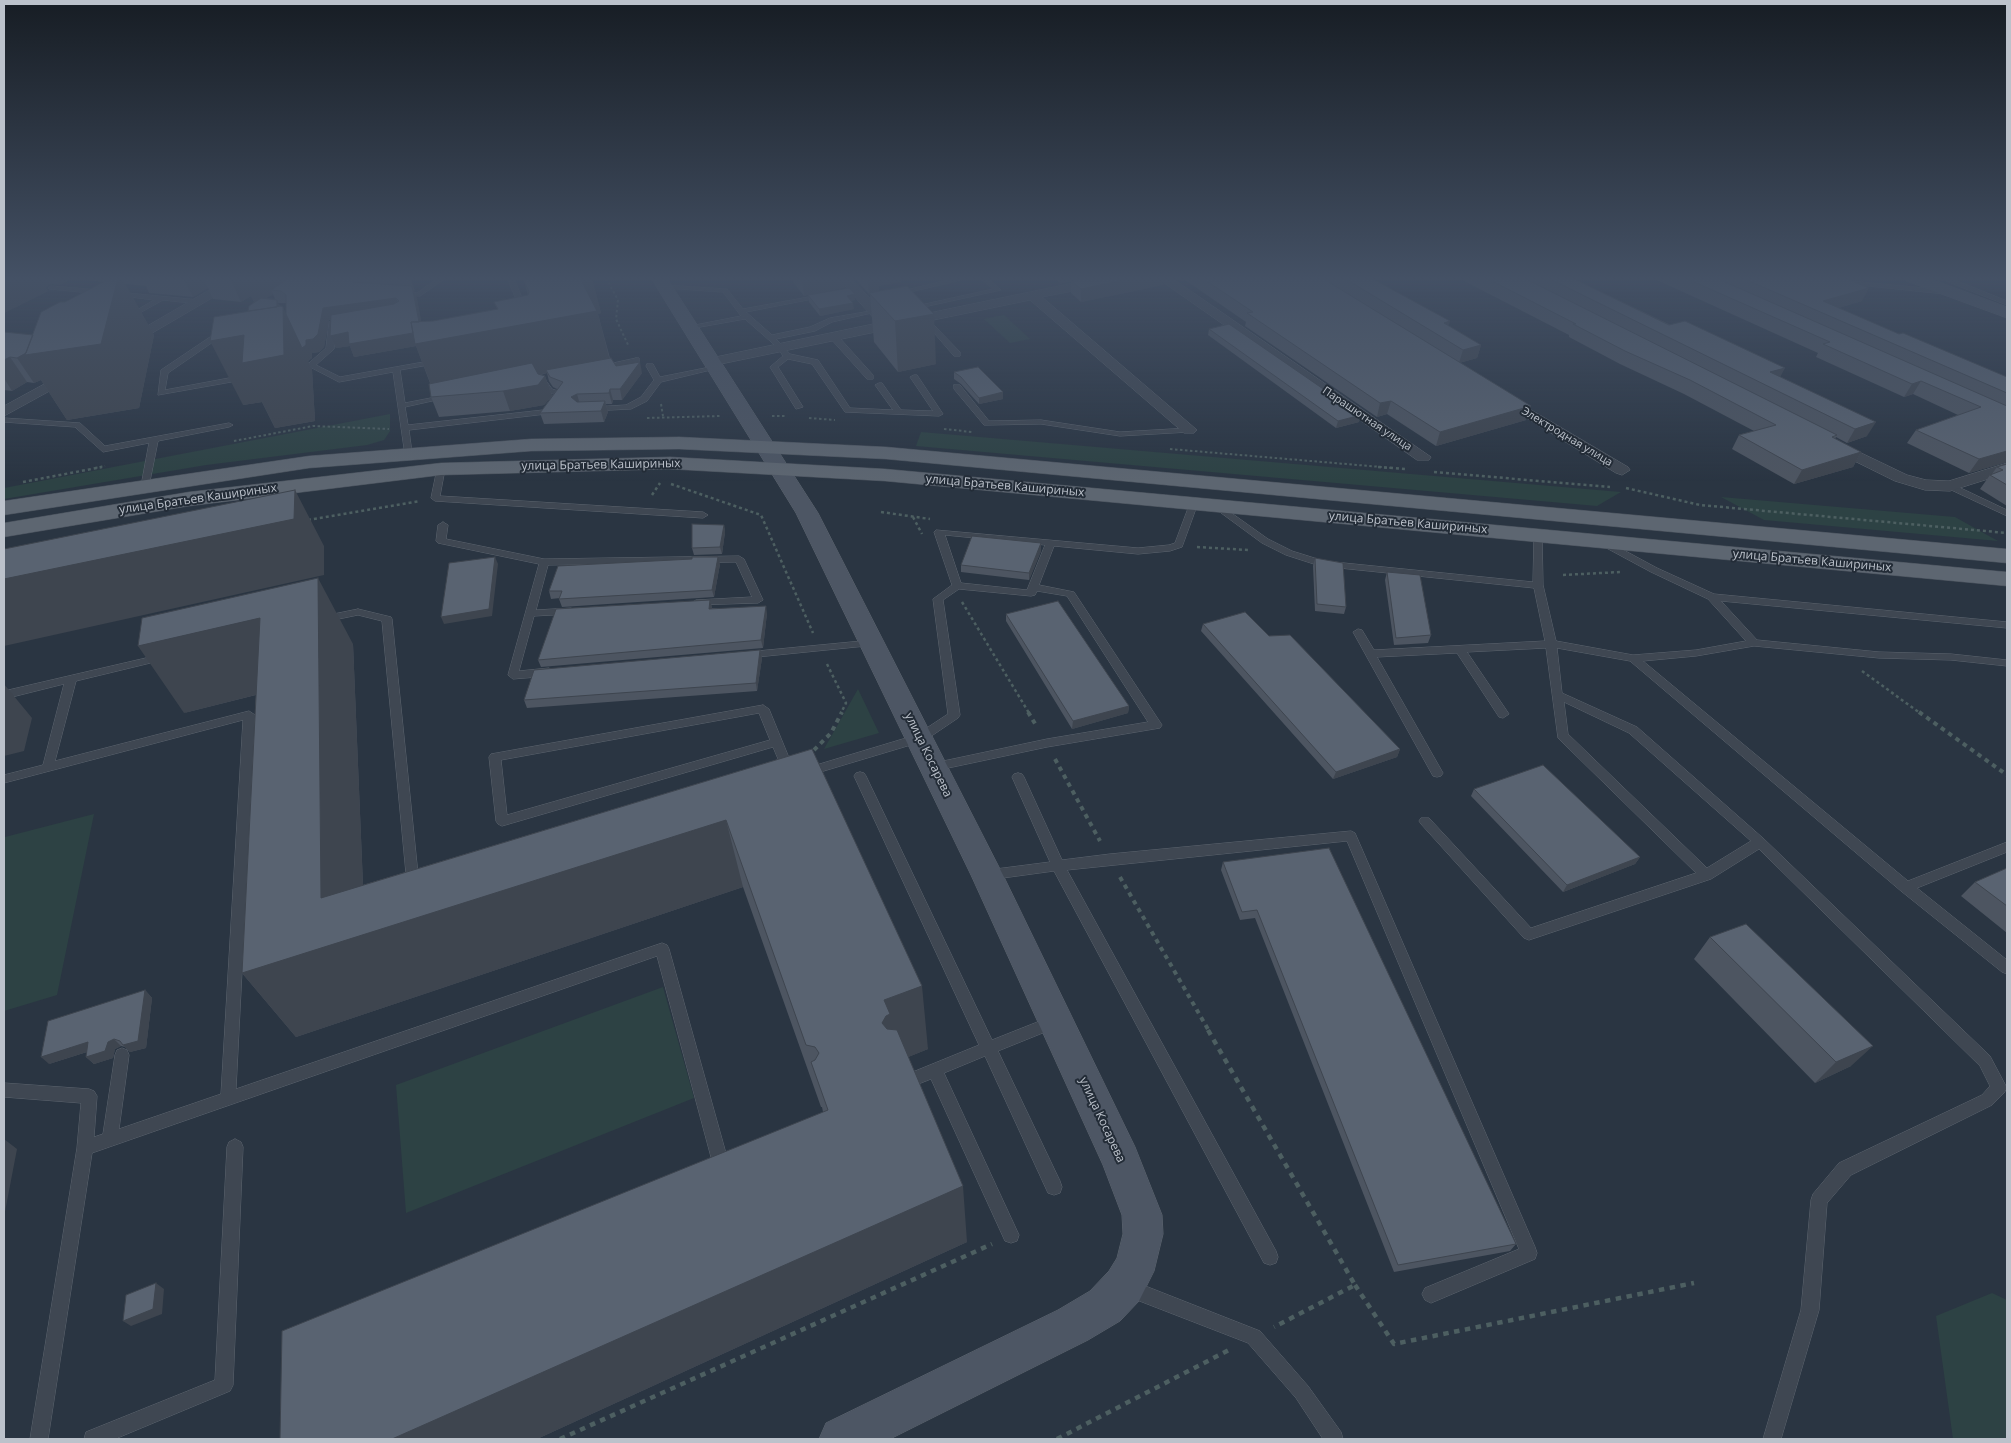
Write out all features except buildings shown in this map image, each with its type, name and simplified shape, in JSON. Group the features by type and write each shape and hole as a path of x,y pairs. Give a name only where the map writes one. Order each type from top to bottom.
{"main road":[{"name":"улица Косарева","path":"701,345 807,514 927,753 1056,1021 1133,1188 1142,1214 1143,1234 1132,1271"},
{"name":"улица Братьев Кашириных","path":"4,508 309,462 408,452 602,443 763,446 906,455 2007,556"},
{"name":"улица Братьев Кашириных","path":"4,530 189,499 441,469 626,463 779,468 1194,503 2007,579"},
{"path":"842,1439 1090,1316 1105,1306 1132,1271"}],"street":[{"path":"116,349 122,345"},
{"path":"713,365 784,352 806,345"},
{"path":"1090,345 1189,430"},
{"name":"Парашютная улица","path":"1261,345 1423,457"},
{"path":"4,412 82,368"},
{"name":"Электродная улица","path":"1494,392 1622,470"},
{"path":"1822,438 1901,478 1926,485 1950,486 2007,468"}],"lane":[{"path":"204,345 164,372 161,393 258,374"},
{"path":"287,360 287,369 311,365 330,349 330,345"},
{"path":"777,345 784,352 815,362 848,410 938,414 914,377"},
{"path":"842,345 870,377"},
{"path":"949,345 957,354"},
{"path":"784,352 774,367 799,407"},
{"path":"311,365 339,380 443,360"},
{"path":"588,369 636,360"},
{"path":"580,409 628,407 644,399 658,380 713,365"},
{"path":"650,366 658,380"},
{"path":"396,369 408,452"},
{"path":"531,380 550,377"},
{"path":"405,428 546,412 560,393 549,390 541,379"},
{"path":"879,384 899,413"},
{"path":"957,387 988,423 1041,422 1120,434 1189,430"},
{"path":"401,406 457,395"},
{"path":"4,420 77,425 103,449 229,426"},
{"path":"146,486 154,440"},
{"path":"441,469 435,498 703,515"},
{"path":"1950,486 2007,513"},
{"path":"957,586 939,532 1138,551 1170,548 1179,545 1194,503"},
{"path":"1216,505 1265,541 1289,553 1324,564 1538,586"},
{"path":"443,526 441,541 544,562 739,559 758,600 688,604"},
{"path":"1539,535 1538,586 1552,644 1562,735 1706,875"},
{"path":"1601,541 1654,570 1712,597 2007,625"},
{"path":"927,753 954,715 938,599 957,586 1031,593 1051,543"},
{"path":"544,562 513,675 562,670"},
{"path":"776,742 502,821 495,757 763,709 776,742 787,778 927,753 1047,743 1156,725 1070,594 1033,587"},
{"path":"1712,597 1754,644"},
{"path":"530,613 579,610"},
{"path":"310,623 358,612 387,619 414,892 424,889"},
{"path":"1358,632 1437,773"},
{"path":"740,655 872,643"},
{"path":"1370,654 1552,644 1633,658 1696,653 1754,644 1879,655 1952,657 2007,662"},
{"path":"1460,649 1503,714"},
{"path":"4,695 176,654"},
{"path":"1633,658 1906,887 2007,968"},
{"path":"48,767 71,679"},
{"path":"1557,695 1633,730 1760,842 1985,1062 1999,1088 1987,1100 1845,1169 1819,1200 1810,1310 1772,1439"},
{"path":"4,779 249,715 228,1099"},
{"path":"860,776 1054,1187"},
{"path":"1018,777 1058,866 1270,1257"},
{"path":"1426,821 1529,934 1706,875 1760,842"},
{"path":"987,876 1058,866 1351,836 1529,1253 1431,1294"},
{"path":"1906,887 2007,847"},
{"path":"85,1148 662,949 719,1157"},
{"path":"901,1084 988,1047 1056,1021"},
{"path":"110,1139 122,1055"},
{"path":"934,1069 1011,1235"},
{"path":"4,1090 90,1096 85,1148 39,1439"},
{"path":"93,1439 224,1385 234,1147"},
{"path":"703,1163 736,1150"},
{"path":"1132,1271 1254,1337 1302,1392 1334,1439"}],"path":[{"path":"629,345 636,360"},
{"path":"302,520 435,498"},
{"path":"1563,575 1626,572"},
{"path":"1833,650 2007,775"},
{"path":"560,1439 1011,1235"},
{"path":"1355,1285 1394,1344 1694,1283"}],"green space":[{"path":"390,414 390,431 384,440 367,445 206,465 4,499 4,488"},
{"path":"921,432 1621,492 1597,506 916,446"},
{"path":"1721,497 1955,517 1998,541 1764,520"},
{"path":"858,689 879,733 824,749"},
{"path":"94,814 57,995 4,1011 5,837"},
{"path":"663,987 694,1098 406,1213 396,1085"},
{"path":"1992,1293 2007,1300 2007,1439 1953,1439 1936,1316"}]}
